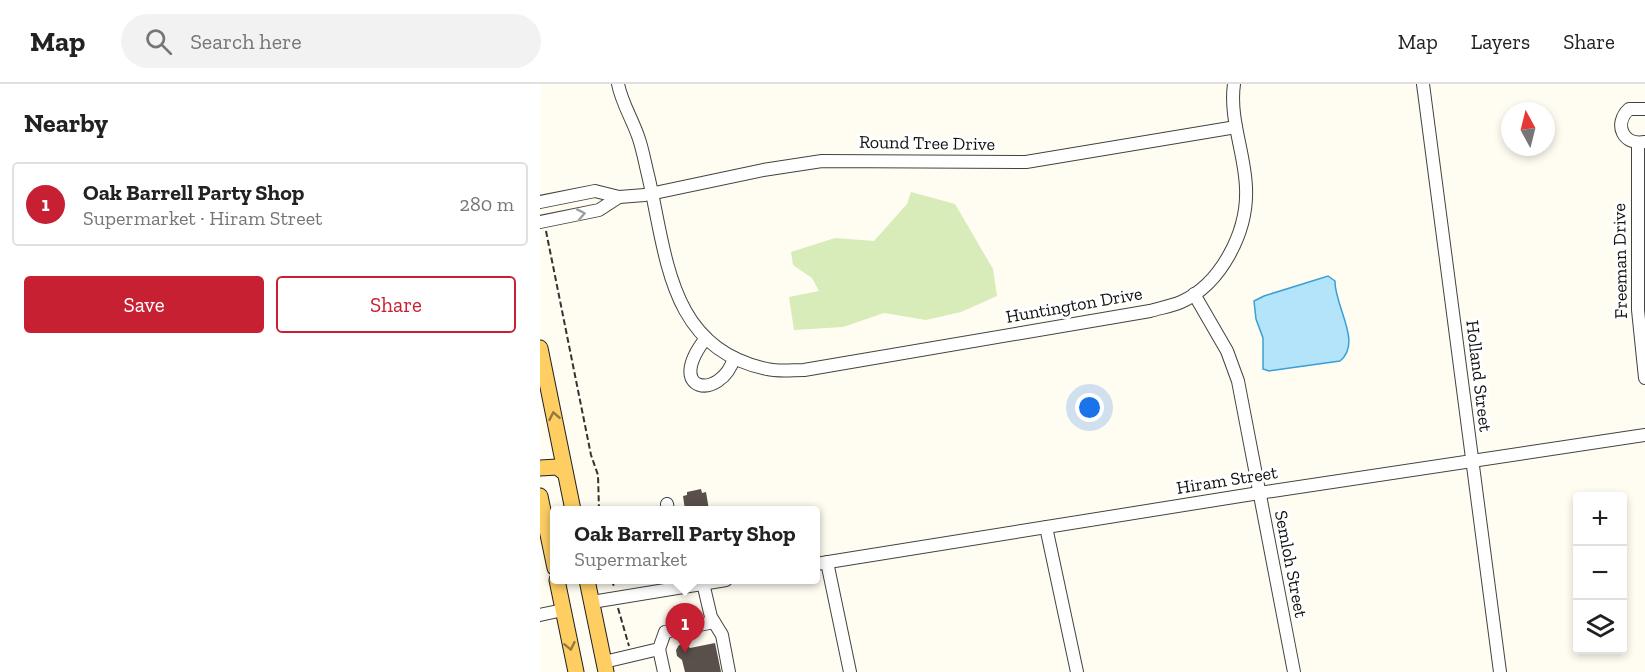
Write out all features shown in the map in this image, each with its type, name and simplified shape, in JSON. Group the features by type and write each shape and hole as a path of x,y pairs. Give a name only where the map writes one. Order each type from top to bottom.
{"main road":[{"path":"540,348 542,371 572,506"},
{"path":"540,468 556,467 565,473"},
{"path":"540,496 550,544"},
{"path":"558,584 576,672"},
{"path":"588,584 605,667"}],"street":[{"name":"Huntington Drive","path":"618,84 621,100 640,140 673,290 682,309 706,338 734,358 769,370 804,370 1150,311 1181,303 1213,279 1224,264 1242,220 1247,190 1236,127 1234,84"},
{"name":"Holland Street","path":"1423,84 1500,672"},
{"name":"Freeman Drive","path":"1645,109 1629,110 1621,120 1622,133 1631,142 1641,142 1637,288 1645,378"},
{"name":"Round Tree Drive","path":"540,202 595,191 619,197 652,194 763,170 822,161 1026,162 1236,127"},
{"name":"Round Tree Drive","path":"543,224 599,210 619,197"},
{"name":"Semloh Street","path":"1194,294 1227,351 1238,381 1294,672"},
{"path":"706,338 690,365 691,377 699,384 704,386 716,382 728,372 734,358"},
{"name":"Hiram Street","path":"821,563 1471,460 1645,435"},
{"path":"1046,527 1077,672"},
{"path":"821,563 850,672"},
{"path":"592,602 674,584"},
{"path":"703,584 714,622 722,635 729,672"},
{"path":"540,615 563,610"},
{"path":"664,672 659,649 665,632 714,622"},
{"path":"605,667 659,649"}],"path":[{"path":"543,224 591,455 597,470 599,506"},
{"path":"613,584 614,589"},
{"path":"618,607 629,649"}],"green space":[{"path":"911,192 955,204 993,269 997,296 961,312 926,320 884,313 843,327 794,330 789,297 819,291 812,278 793,265 791,252 835,238 874,241 907,204"}],"water":[{"path":"1328,276 1335,281 1346,323 1349,344 1346,353 1340,361 1269,371 1263,369 1263,338 1256,319 1254,301"}],"building":[{"path":"701,489 702,493 706,492 708,506 684,506 683,496 687,495 687,492"},
{"path":"715,643 721,672 685,672 682,660 677,656 676,650 679,645 685,644 690,648"}],"place":[{"name":"Oak Barrell Party Shop","path":"685,653"}]}
